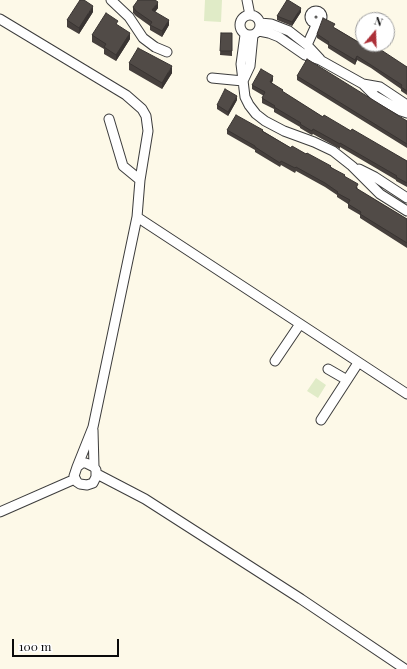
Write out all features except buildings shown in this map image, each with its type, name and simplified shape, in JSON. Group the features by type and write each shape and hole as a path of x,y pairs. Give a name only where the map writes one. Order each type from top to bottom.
{"street":[{"path":"111,0 129,17 143,38 155,47 167,52"},
{"path":"247,0 250,15"},
{"path":"407,113 375,96 363,84 320,60 305,55 274,35 254,31 240,30 240,23 243,17 250,15 256,17 254,31 250,66 243,81 245,97 253,110 261,118 284,131 324,146 340,155 380,194 407,211"},
{"path":"0,19 126,94 142,109 146,116 148,131 140,180 137,217 93,426 74,473 75,479 80,484 87,485 93,483 95,480 93,426"},
{"path":"307,45 317,23"},
{"path":"254,31 272,24 283,28 307,45 320,60"},
{"path":"212,78 243,81"},
{"path":"363,84 380,87 407,106"},
{"path":"109,119 123,166 140,180"},
{"path":"352,166 375,177 407,198"},
{"path":"137,217 407,394"},
{"path":"275,361 300,324"},
{"path":"321,420 358,363"},
{"path":"328,369 347,380"},
{"path":"77,467 82,463 86,463 95,470 145,499 301,599 405,669"},
{"path":"0,512 75,479"}],"green space":[{"path":"205,0 222,0 221,22 204,21"},
{"path":"316,378 326,385 318,398 307,391"}]}
